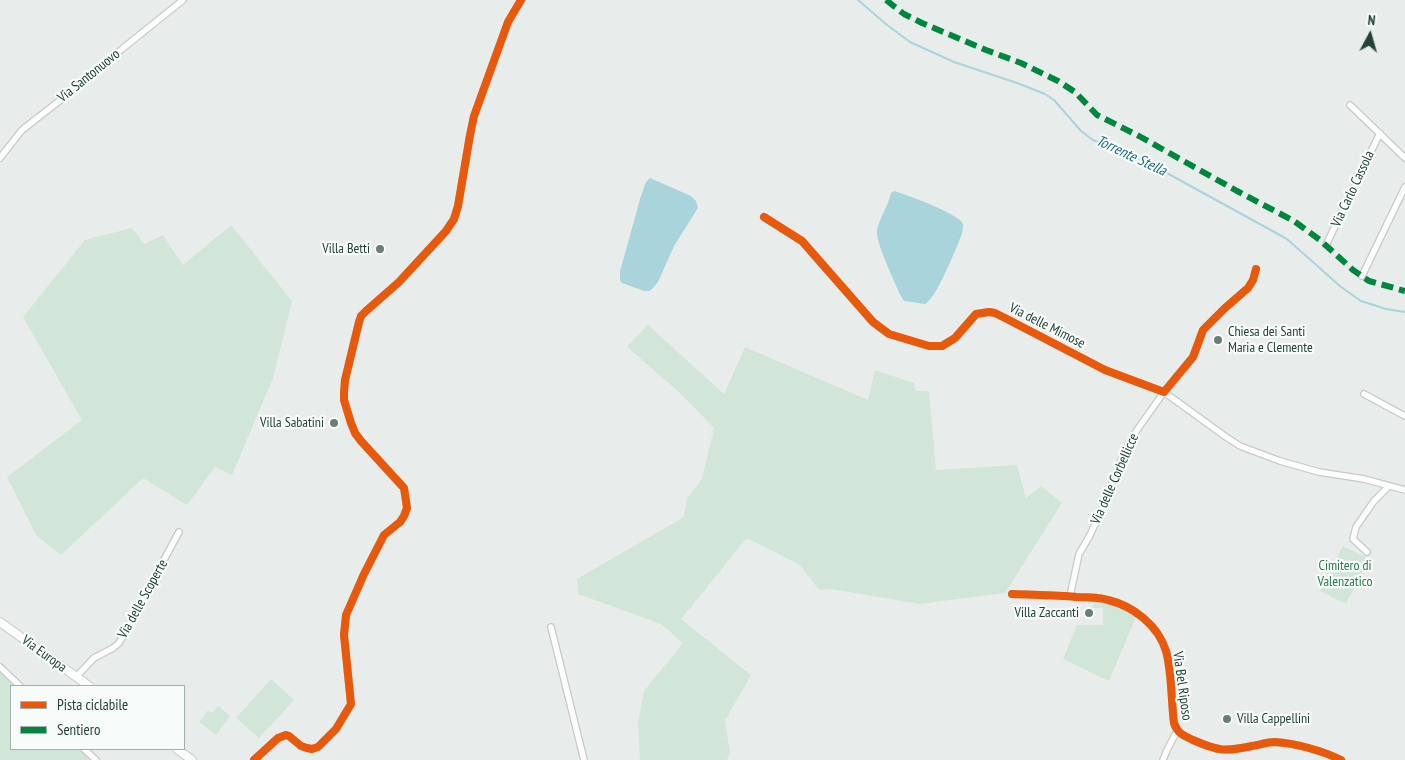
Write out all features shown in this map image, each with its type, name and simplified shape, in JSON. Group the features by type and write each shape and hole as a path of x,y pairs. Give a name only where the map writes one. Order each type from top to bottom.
{"main road":[{"name":"Via Europa","path":"0,622 88,685"},
{"path":"178,750 192,760"}],"street":[{"name":"Via Santonuovo","path":"0,158 22,130 183,0"},
{"path":"254,760 278,738 286,735 290,736 301,746 312,749 318,747 336,729 351,704 344,635 346,615 384,535 400,522 407,508 404,488 355,433 344,400 345,380 354,337 361,316 399,282 446,231 454,219 474,116 508,22 521,0"},
{"path":"1350,105 1405,158"},
{"name":"Via Carlo Cassola","path":"1326,245 1380,133"},
{"path":"1362,276 1405,187"},
{"name":"Via delle Mimose","path":"764,217 802,241 874,322 889,334 929,346 942,346 955,338 976,314 995,313 1105,370 1164,392"},
{"name":"Via delle Corbellicce","path":"1070,596 1079,554 1103,507 1126,448 1164,392 1194,357 1203,330 1248,288 1253,280 1256,268"},
{"path":"1164,392 1226,438 1240,446 1280,461 1318,472 1364,479 1388,487 1405,490"},
{"path":"1364,394 1405,416"},
{"path":"1366,552 1353,539 1356,526 1374,501 1388,487"},
{"name":"Via delle Scoperte","path":"76,677 94,658 113,648 119,642 179,532"},
{"path":"1012,594 1070,596"},
{"name":"Via Bel Riposo","path":"1070,596 1113,601 1133,611 1155,629 1162,640 1167,655 1173,718 1177,731 1184,736 1220,750 1234,750 1274,742 1322,752 1341,760"},
{"path":"551,627 584,760"},
{"path":"0,667 19,685"},
{"path":"1163,760 1177,731"},
{"path":"85,750 96,760"}],"green space":[{"path":"231,225 292,301 273,378 232,475 215,467 187,505 143,478 61,555 36,535 7,477 82,420 23,317 85,240 132,228 144,244 163,235 183,265"},
{"path":"648,325 724,394 745,347 868,400 875,370 914,383 915,391 929,391 936,470 1017,465 1026,498 1041,486 1062,503 1005,593 920,604 832,589 819,590 800,565 747,538 681,619 751,675 725,721 730,753 727,760 640,760 638,722 644,691 683,643 661,624 578,594 577,579 684,517 687,498 702,479 714,428 679,392 627,347"},
{"name":"Cimitero di Valenzatico","path":"1343,546 1369,559 1346,604 1320,591"},
{"path":"1094,601 1116,605 1136,617 1109,681 1063,659 1077,625 1103,625 1103,608 1093,608"},
{"path":"0,672 14,685 10,685 10,750 81,750 91,760 0,760"},
{"path":"271,679 294,700 259,738 236,718"},
{"path":"218,706 230,716 216,735 199,722 208,710 212,713"}],"water":[{"path":"650,178 691,196 696,201 698,208 674,246 658,282 649,291 644,291 622,283 620,271 641,196 646,182"},
{"path":"894,191 940,209 963,223 962,234 946,272 930,300 925,304 904,301 885,261 877,236 878,225 891,193"}],"waterway":[{"name":"Torrente Stella","path":"858,0 910,42 954,62 1045,94 1054,100 1081,131 1093,140 1145,161 1287,239 1341,287 1361,301 1386,309 1405,312"}],"marked path":[{"path":"886,0 904,14 922,23 1021,63 1058,81 1075,92 1097,115 1294,221 1369,281 1405,291"}],"cycle path":[{"path":"254,760 278,738 286,735 301,746 312,749 318,747 336,729 351,704 344,635 346,615 384,535 400,522 407,508 404,488 355,433 344,400 345,380 359,322 361,316 399,282 446,231 454,219 474,116 508,22 521,0"},
{"path":"764,217 802,241 873,322 889,334 929,346 942,346 955,338 976,314 995,313 1105,370 1164,392 1193,357 1203,330 1248,288 1253,280 1256,269"},
{"path":"1012,594 1100,598 1126,607 1143,618 1157,633 1166,651 1174,723 1179,732 1187,737 1209,746 1228,750 1272,742 1283,743 1318,751 1341,760"}],"place":[{"name":"Villa Betti","path":"380,249"},
{"name":"Chiesa dei Santi Maria e Clemente","path":"1218,340"},
{"name":"Villa Sabatini","path":"334,423"},
{"name":"Villa Zaccanti","path":"1089,613"},
{"name":"Villa Cappellini","path":"1227,719"}]}
